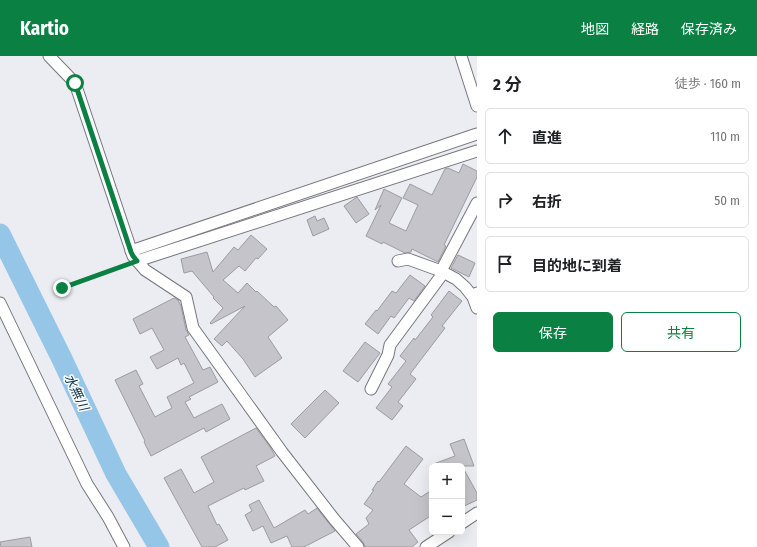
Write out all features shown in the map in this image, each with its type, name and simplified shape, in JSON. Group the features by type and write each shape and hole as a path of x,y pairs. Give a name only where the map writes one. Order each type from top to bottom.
{"street":[{"path":"49,56 75,83 134,256 145,270 186,297 193,328 282,452 334,520 358,547"},
{"path":"461,56 477,106"},
{"path":"134,256 477,134"},
{"path":"134,256 477,151"},
{"path":"371,389 388,355 390,345 441,276 442,271 477,203"},
{"path":"398,261 408,259 442,271 456,279 475,295 477,308"},
{"path":"0,303 87,484 108,516 124,547"},
{"path":"465,521 477,514"},
{"path":"426,547 444,535"}],"path":[{"path":"62,288 134,256"}],"building":[{"path":"463,164 477,171 477,177 444,245 446,246 438,262 412,249 411,252 405,253 383,242 382,244 366,236 381,205 375,210 384,189 402,198 389,223 406,231 418,205 403,198 410,184 432,195 445,169 448,168 459,173"},
{"path":"357,197 369,214 356,223 344,206"},
{"path":"315,216 317,221 324,218 329,229 313,236 307,220"},
{"path":"251,235 267,249 258,259 256,258 245,271 239,266 223,280 238,293 247,283 274,307 276,306 288,320 268,337 282,358 255,377 243,359 227,341 222,346 214,339 245,306 211,324 210,323 223,308 213,298 214,297 192,271 184,273 181,259 207,252 213,272 234,247 238,250"},
{"path":"458,255 475,263 469,277 451,268"},
{"path":"410,275 425,286 414,301 409,298 394,318 391,316 378,334 365,324 392,291 396,293"},
{"path":"449,291 462,301 442,326 445,328 410,374 416,379 398,402 403,406 392,420 376,408 392,387 388,384 406,361 400,356 433,317 431,315"},
{"path":"174,298 178,300 181,306 186,330 189,335 185,337 203,370 210,367 218,382 189,397 191,399 185,402 194,418 222,404 230,419 206,432 204,428 151,456 115,380 136,370 143,384 139,386 155,417 172,408 167,397 194,383 184,363 181,365 178,358 157,369 150,357 164,350 152,328 140,334 133,319"},
{"path":"365,342 380,353 358,382 343,371"},
{"path":"325,390 339,403 305,438 291,424"},
{"path":"256,428 275,456 256,466 264,481 245,490 244,488 208,506 217,525 219,524 228,540 215,547 202,547 164,478 181,469 194,493 214,482 201,457"},
{"path":"464,439 474,466 465,466 465,463 436,463 455,456 450,444"},
{"path":"406,446 423,459 404,484 421,497 429,492 429,517 409,530 418,542 412,547 365,547 363,542 356,534 369,524 366,518 373,510 364,504 374,490 372,490 378,481 379,482"},
{"path":"465,471 477,493 477,500 465,506"},
{"path":"259,500 274,528 305,510 308,514 317,508 335,531 304,547 292,547 287,536 271,543 263,526 253,531 245,515 252,511 249,505"},
{"path":"30,537 32,547 1,547 0,542"}],"waterway":[{"name":"水無川","path":"0,234 62,359 116,474 159,547"}],"route":[{"path":"62,288 137,261 131,252 75,83"}]}
